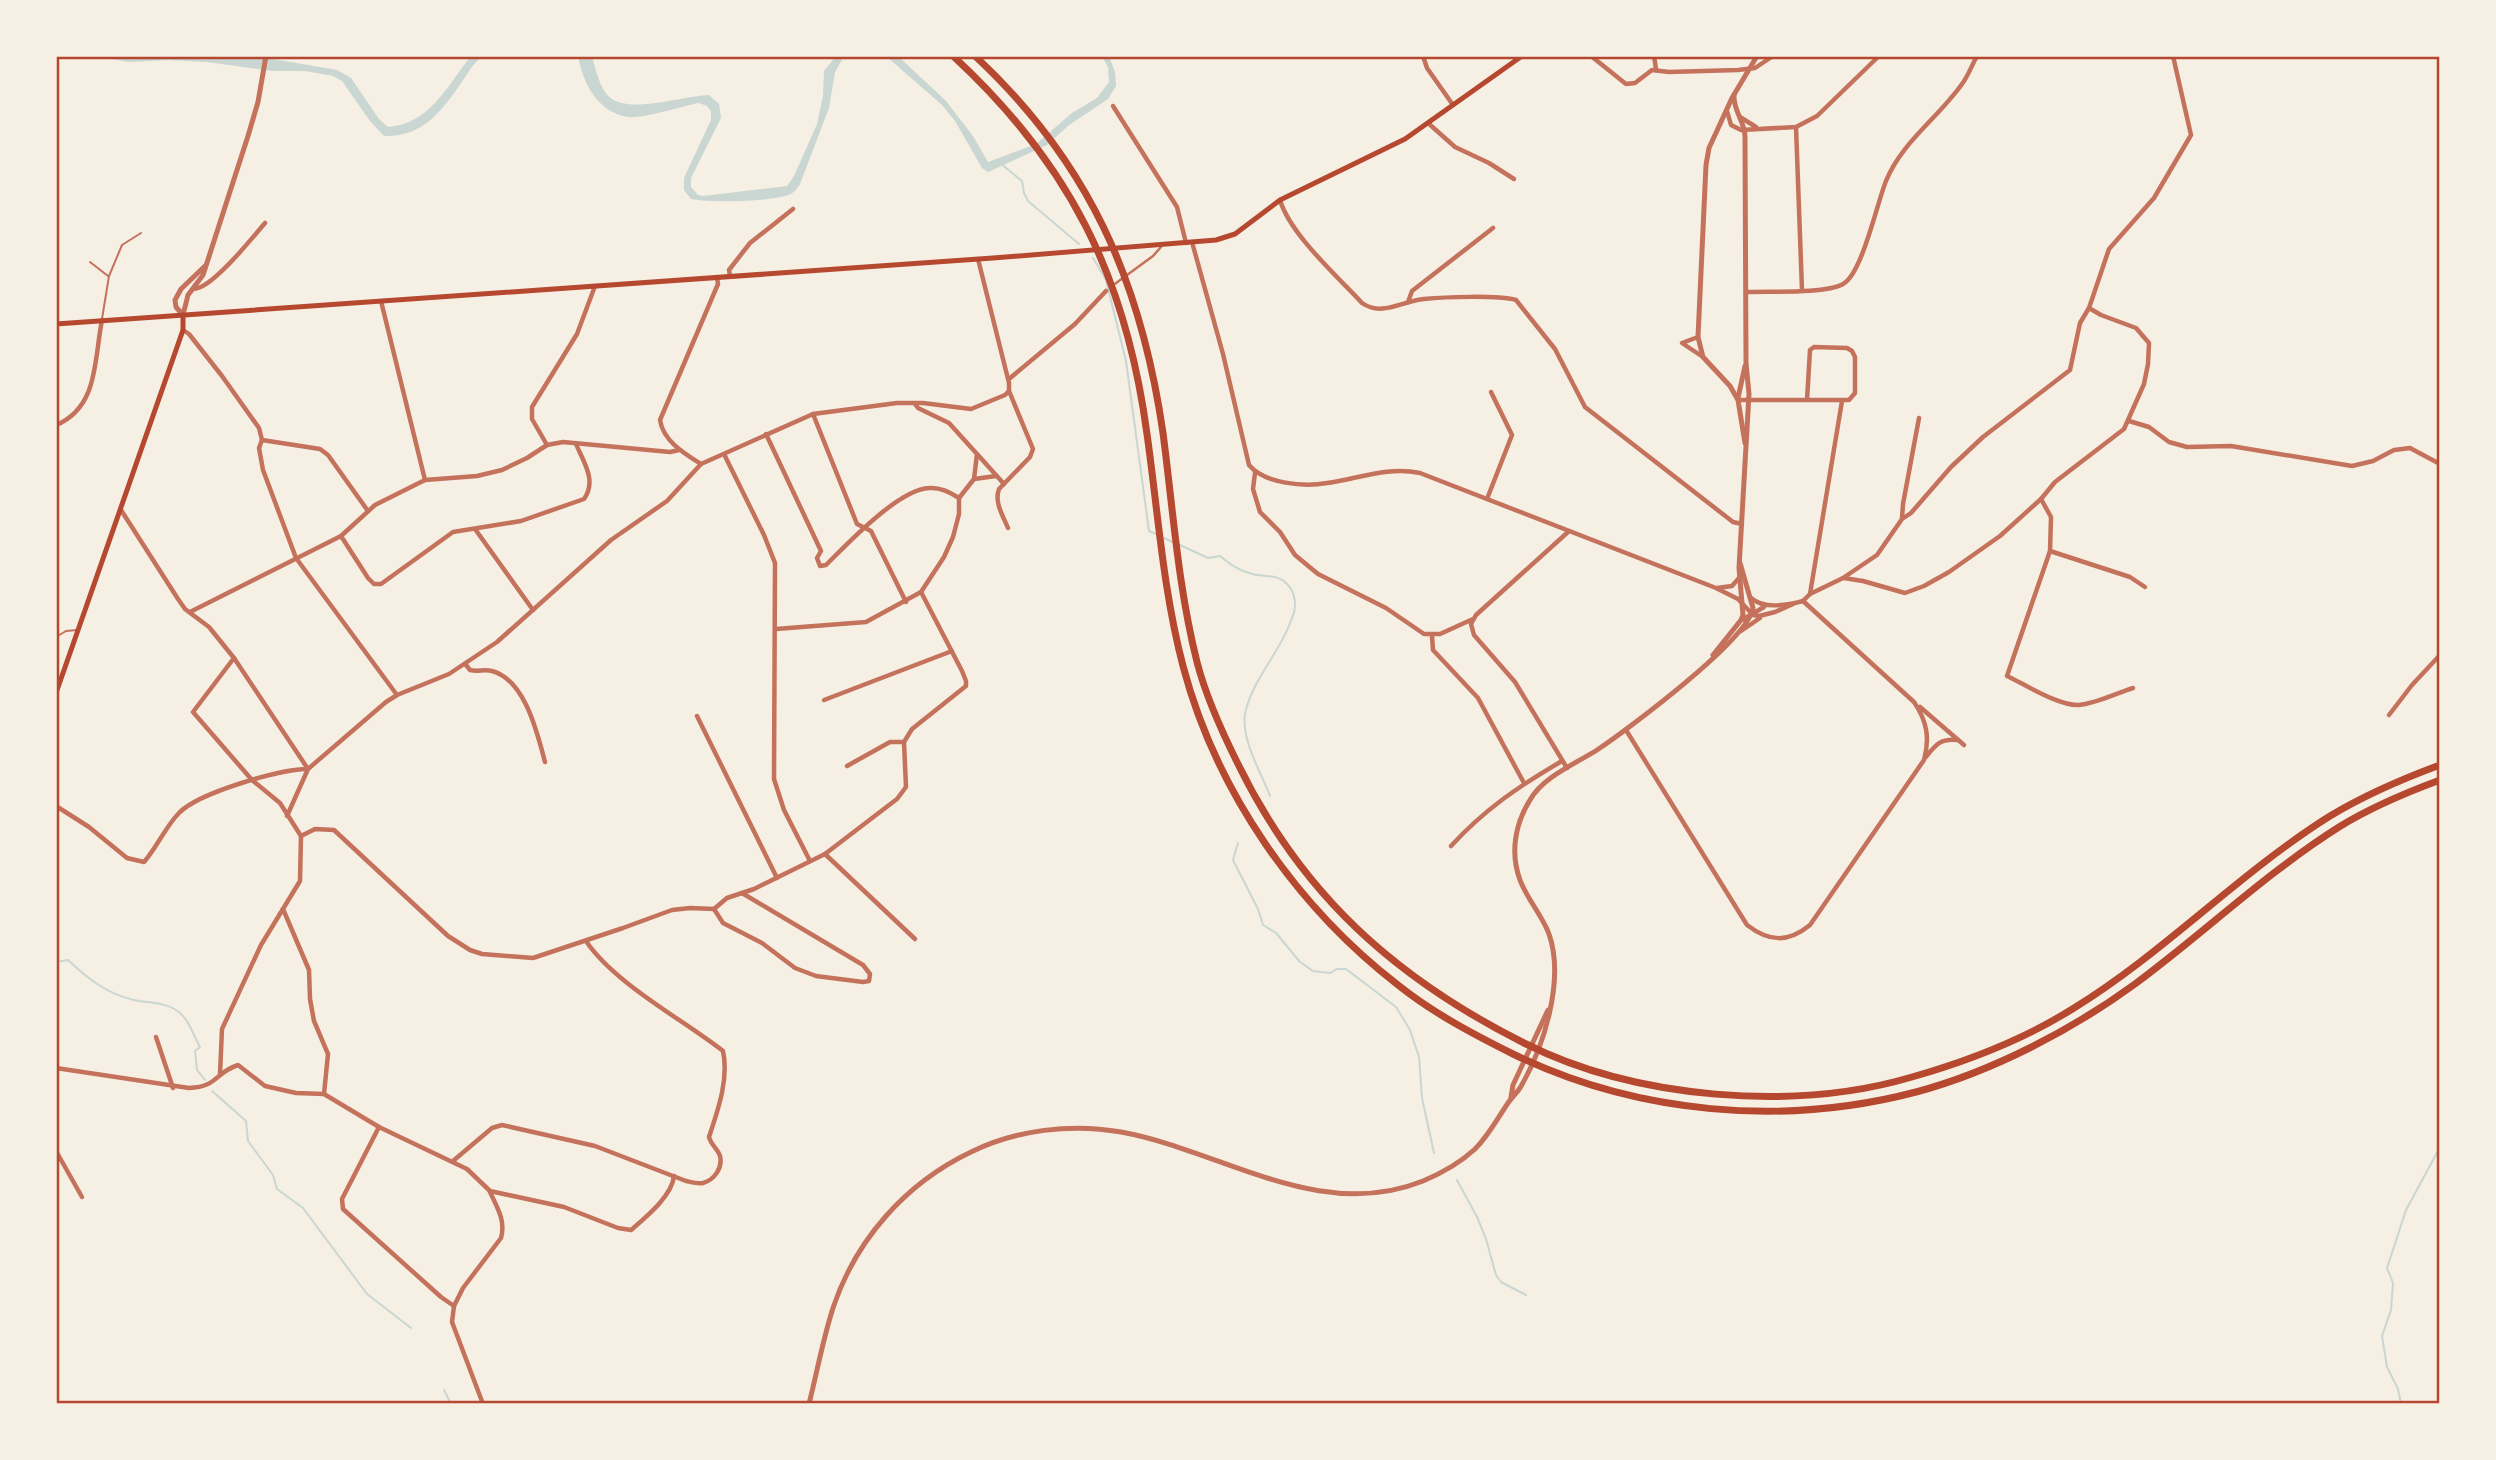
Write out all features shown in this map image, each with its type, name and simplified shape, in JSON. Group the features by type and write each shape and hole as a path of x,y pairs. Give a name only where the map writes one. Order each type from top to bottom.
{"highway":[{"path":"953,56 1028,134 1061,180 1089,229 1114,287 1133,352 1147,429 1165,582 1183,668 1214,751 1242,808 1286,873 1337,932 1398,986 1464,1030 1538,1066 1610,1091 1685,1107 1764,1112 1844,1108 1919,1091 2003,1060 2080,1021 2135,984 2289,862 2341,826 2402,794 2440,780"},
{"path":"975,56 1040,125 1075,173 1104,223 1129,283 1149,348 1182,579 1198,664 1223,733 1256,800 1298,864 1348,921 1407,973 1473,1017 1544,1053 1615,1077 1688,1091 1767,1096 1842,1092 1910,1078 1996,1049 2070,1012 2128,972 2280,851 2337,812 2396,782 2440,765"}],"main road":[{"path":"56,324 1216,240 1235,234 1280,200 1390,147 1522,56"},
{"path":"56,693 183,330 183,315"}],"street":[{"path":"183,315 188,295 203,275 248,136 266,56"},
{"path":"1423,56 1427,68 1453,105"},
{"path":"1591,56 1626,85 1657,69 1669,72 1755,68 1773,56"},
{"path":"1654,56 1657,69"},
{"path":"1703,357 1698,337 1709,148 1748,68 1757,56"},
{"path":"1727,111 1728,119 1736,129 1796,127 1817,116 1879,56"},
{"path":"1747,292 1802,290 1836,286 1846,282 1864,246 1891,169 1902,152 1962,84 1977,56"},
{"path":"809,1404 833,1308 849,1270 868,1238 891,1210 917,1185 947,1164 978,1149 1011,1137 1044,1130 1083,1128 1120,1131 1165,1143 1303,1189 1343,1195 1380,1194 1410,1186 1444,1172 1471,1152 1489,1134 1510,1100 1547,1019 1556,978 1548,934 1520,880 1514,851 1518,821 1532,796 1546,782 1626,730 1668,698 1741,631 1764,615 1803,601 1810,594 1843,578 1877,555 1902,519 1911,513 1951,467 1983,437 2070,370 2080,323 2089,308 2109,249 2154,198 2191,135 2173,56"},
{"path":"1734,95 1736,112 1743,121 1745,130 1748,399 1739,578 1741,620"},
{"path":"1113,106 1177,207 1223,354 1249,466 1255,473 1275,480 1320,484 1381,472 1412,471 1716,588 1742,603 1752,613 1764,615"},
{"path":"1721,125 1728,119 1743,121 1760,128"},
{"path":"1428,123 1455,147 1489,163 1514,179"},
{"path":"1796,127 1802,290"},
{"path":"1280,200 1286,216 1298,233 1362,303 1371,309 1386,309 1426,299 1516,300 1555,349 1584,407 1732,522 1742,524"},
{"path":"730,276 729,270 750,243 793,209"},
{"path":"193,289 211,281 265,223"},
{"path":"1408,302 1412,291 1493,228"},
{"path":"1009,379 1075,324 1108,289 1153,256 1163,245"},
{"path":"978,259 1009,379 1009,391 1033,449 1030,457 997,494 1008,528"},
{"path":"183,315 176,307 177,296 205,266"},
{"path":"701,464 679,450 661,427 660,420 718,284 717,276"},
{"path":"547,444 532,419 531,407 577,334 595,285"},
{"path":"381,300 425,480"},
{"path":"1843,578 1905,593 1924,586 1974,556 2041,499 2055,482 2124,429 2144,384 2149,343 2136,328 2089,308"},
{"path":"56,425 72,415 88,396 102,320"},
{"path":"183,330 230,386 259,428 263,470 296,558 397,695"},
{"path":"1698,337 1682,343 1703,357 1730,386 1738,400"},
{"path":"1738,400 1748,399 1842,401 1849,400 1854,393 1855,357 1847,348 1814,347 1810,350 1807,400"},
{"path":"1745,446 1738,400 1746,363"},
{"path":"1741,381 1748,374"},
{"path":"1723,379 1741,381"},
{"path":"287,816 308,769 397,695 466,665 533,611 611,540 667,501 701,464 813,414 897,403 971,409 1000,398 1009,391"},
{"path":"1487,499 1512,435 1491,392"},
{"path":"1810,594 1842,401"},
{"path":"915,404 949,423 1004,484"},
{"path":"813,414 857,524 872,531 906,601"},
{"path":"1902,519 1919,418"},
{"path":"2129,421 2149,426 2169,442 2187,447 2231,446 2352,466 2373,461 2394,450 2410,448 2440,464"},
{"path":"766,434 821,551 817,558 820,566 826,565 880,513 920,489 942,489 959,498"},
{"path":"262,440 320,449 328,455 368,511"},
{"path":"190,612 341,536 375,505 425,480 477,476 502,470 527,458 547,444 563,442 670,452 679,450"},
{"path":"341,536 374,584 382,584 453,532 532,518 584,499 590,491 591,481 575,444"},
{"path":"724,454 775,563 774,779 784,810 810,861"},
{"path":"776,629 866,622 921,592 944,557 953,537 959,514 959,498 974,479 978,454"},
{"path":"1255,473 1253,489 1260,512 1280,532 1303,563 1318,574 1386,608 1416,631 1432,636 1473,619 1568,531"},
{"path":"974,479 997,475"},
{"path":"2041,499 2051,517 2050,551 2007,676 2048,696 2080,705 2133,688"},
{"path":"121,510 178,599 209,627 234,658 308,769"},
{"path":"475,529 533,611"},
{"path":"2050,551 2130,578 2145,587"},
{"path":"1740,563 1751,597 1752,613 1741,631"},
{"path":"1732,586 1739,578"},
{"path":"1730,595 1741,590 1746,582"},
{"path":"1716,588 1732,586 1762,605 1793,604"},
{"path":"301,836 315,829 334,830 448,936 482,954 533,958 672,910 714,909 727,898 777,878 825,854 902,793 905,787 904,743 912,729 966,686 952,651 921,592"},
{"path":"1626,730 1747,925 1771,939 1786,939 1801,933 1810,925 1937,743 1947,739 1961,743 1803,601"},
{"path":"1712,658 1741,620 1768,606"},
{"path":"1473,619 1471,624 1474,635 1511,675 1567,769"},
{"path":"1432,636 1433,650 1478,698 1524,783"},
{"path":"824,700 952,651"},
{"path":"2389,715 2440,655"},
{"path":"220,1074 222,1029 261,945 300,881 301,836 279,803 252,780 193,712 234,658"},
{"path":"466,665 470,670 493,671 508,678 532,720 545,762"},
{"path":"1914,702 1922,713 1928,734 1924,760"},
{"path":"697,716 777,878"},
{"path":"847,766 890,741 904,743"},
{"path":"1451,846 1489,807 1562,761"},
{"path":"56,806 89,827 127,858 144,862 158,846 179,812 205,797 252,780 293,769 308,769"},
{"path":"825,854 915,939"},
{"path":"714,909 723,923 762,943 795,968 816,976 863,982 871,978 863,965 742,892"},
{"path":"283,909 309,970 314,1021 328,1054 324,1094"},
{"path":"453,1161 492,1128 502,1125 595,1146 701,1184 712,1178 718,1170 721,1161 719,1152 709,1137 721,1102 725,1058 723,1051 624,981 586,941"},
{"path":"156,1037 173,1087"},
{"path":"56,1068 173,1087 207,1087 220,1074 238,1065 265,1086 296,1093 324,1094 379,1127 467,1169 490,1191 504,1229 501,1238 472,1275 454,1306 452,1322 483,1404"},
{"path":"379,1127 342,1199 343,1209 454,1306"},
{"path":"56,1151 82,1197"},
{"path":"490,1191 565,1207 618,1228 631,1230 671,1190 674,1176"}],"lane":[{"path":"102,320 109,276 122,245 141,233"},
{"path":"90,262 109,276"},
{"path":"56,637 66,631 78,630"}],"shaded area":[{"path":"97,56 240,56 337,70 351,78 379,119 388,127 415,119 426,111 471,56 483,56 452,97 428,122 408,133 384,136 342,81 333,76 207,62 128,62"},
{"path":"578,56 592,56 604,91 621,103 645,104 709,95 719,104 721,118 691,178 691,187 698,195 703,196 787,186 817,124 823,96 824,71 836,56 844,56 835,72 829,108 796,189 779,197 726,201 691,199 684,190 684,178 711,120 711,111 707,106 699,103 634,117 617,114 593,95"},
{"path":"886,56 898,56 946,101 973,136 988,162 1036,144 1072,113 1097,98 1109,82 1108,67 1102,56 1109,56 1115,72 1116,86 1108,99 1069,125 1047,145 988,172 982,168 955,121 942,105"}],"waterway":[{"path":"1001,164 1022,181 1028,201 1079,244"},
{"path":"1093,258 1106,280 1126,361 1149,531 1156,534"},
{"path":"1164,538 1175,543"},
{"path":"1180,545 1208,558 1220,556 1247,573 1279,579 1287,584 1294,596 1294,614 1254,689 1245,714 1249,745 1270,796"},
{"path":"1238,843 1233,860 1258,909 1263,925 1276,933 1300,962 1313,971 1330,973 1337,969 1346,969 1396,1007 1410,1030 1419,1057 1422,1098 1434,1153"},
{"path":"56,962 68,960 90,979 115,994 166,1005 180,1013 200,1047 195,1051 197,1070 205,1080"},
{"path":"212,1091 246,1121 248,1141 273,1175 277,1189 303,1208 367,1294 411,1328"},
{"path":"2401,1404 2398,1389 2387,1367 2382,1336 2391,1310 2393,1283 2387,1268 2406,1210 2440,1147"},
{"path":"1457,1180 1477,1217 1496,1275 1501,1282 1526,1295"},
{"path":"444,1390 450,1402"}]}
